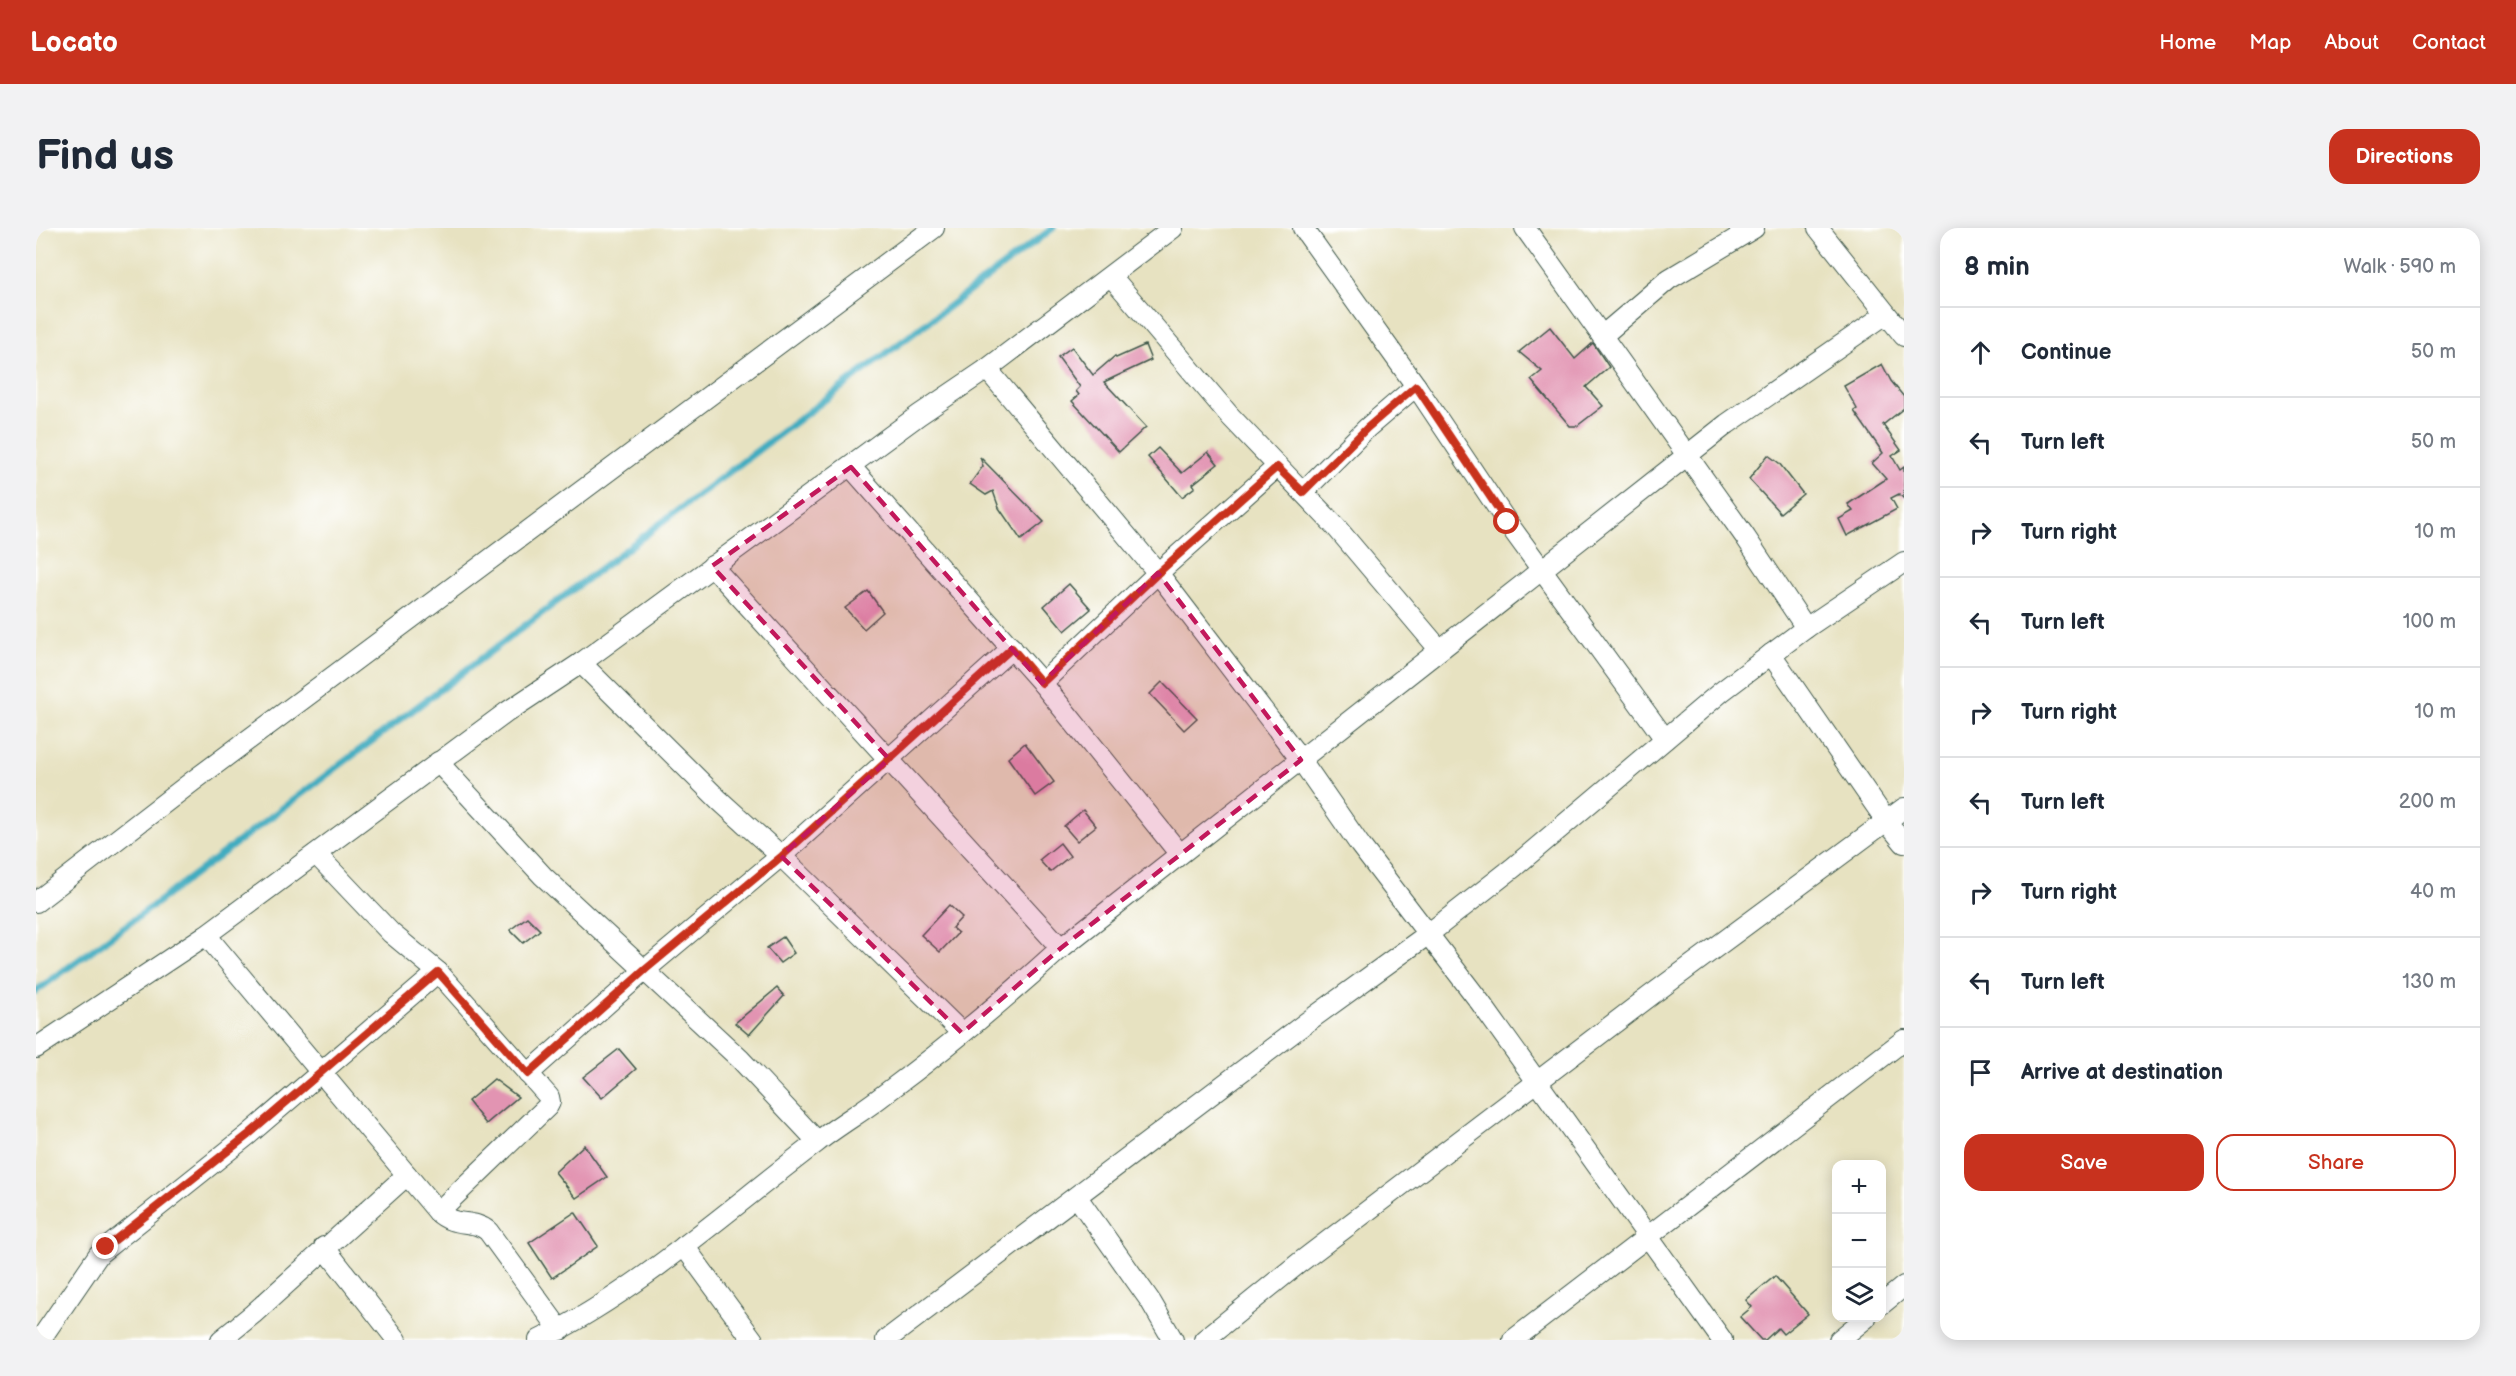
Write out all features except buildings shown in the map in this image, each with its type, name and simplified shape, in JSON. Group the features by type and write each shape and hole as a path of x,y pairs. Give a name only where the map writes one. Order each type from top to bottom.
{"street":[{"path":"36,902 203,774 934,228"},
{"path":"36,1048 206,935 438,762 507,712 581,663 919,416 987,369 1173,228"},
{"path":"1303,228 1416,386 1542,570 1665,739"},
{"path":"1525,228 1689,456 1806,628"},
{"path":"1602,336 1668,279 1754,228"},
{"path":"1818,228 1904,336"},
{"path":"1111,276 1170,348 1406,607 1439,649"},
{"path":"538,1340 560,1330 625,1288 684,1246 817,1141 886,1094 1012,993 1060,948 1179,853 1727,424 1886,314"},
{"path":"987,369 1158,573 1300,760 1360,845 1480,1002 1722,1340"},
{"path":"1303,492 1367,428 1416,386"},
{"path":"851,466 1042,683 1179,853"},
{"path":"1042,683 1158,573 1277,467"},
{"path":"886,1340 1307,1022 1427,935 1514,867 1665,739 1806,628 1904,562"},
{"path":"712,566 1060,948"},
{"path":"528,1074 646,969 782,856 1012,648"},
{"path":"1772,654 1887,822 1904,843"},
{"path":"581,663 719,800 782,856 962,1034"},
{"path":"438,762 543,876 646,969 740,1059 817,1141"},
{"path":"1204,1340 1299,1263 1797,885 1904,808"},
{"path":"316,854 391,933 438,972 549,1097 548,1106 438,1212"},
{"path":"206,935 438,1212 453,1222 481,1225 488,1231 560,1330"},
{"path":"40,1340 99,1254 321,1073 438,972"},
{"path":"1513,1340 1904,1040"},
{"path":"221,1340 268,1301 324,1247 407,1175"},
{"path":"1077,1197 1151,1302 1173,1340"},
{"path":"684,1246 753,1340"},
{"path":"324,1247 397,1340"},
{"path":"1886,1300 1904,1286"},
{"path":"1839,1340 1860,1322"}],"highlighted area":[{"path":"851,467 1042,683 1158,573 1301,760 1061,948 962,1033 781,856 889,759 712,566"}],"waterway":[{"path":"36,991 146,911 1053,228"}],"route":[{"path":"106,1247 248,1135 438,972 528,1074 646,969 782,856 1012,648 1042,683 1158,573 1277,467 1303,492 1367,428 1416,386 1507,522"}]}
